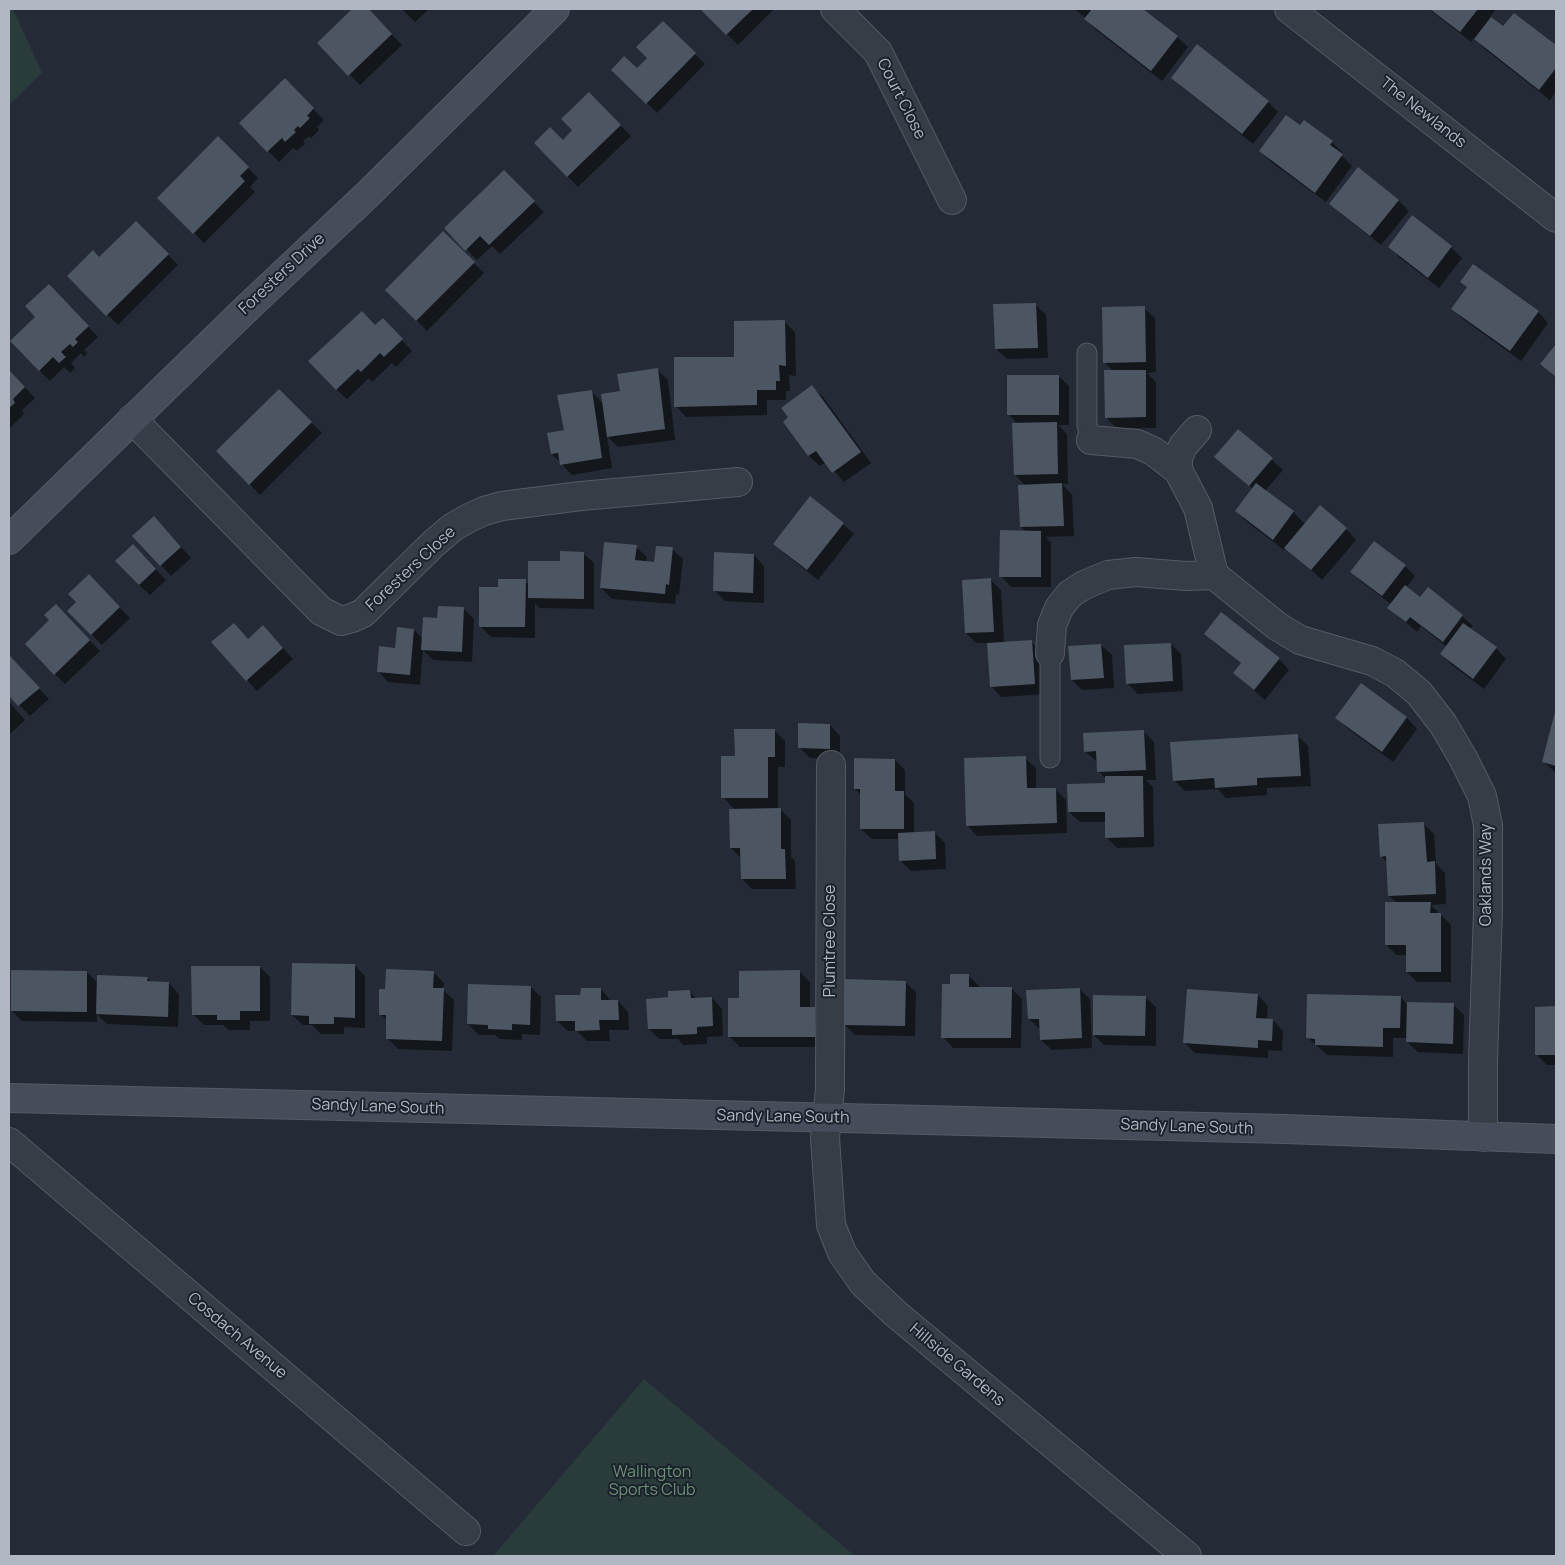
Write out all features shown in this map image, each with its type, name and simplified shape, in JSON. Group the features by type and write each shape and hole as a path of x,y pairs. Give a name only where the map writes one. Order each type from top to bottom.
{"street":[{"name":"Foresters Drive","path":"9,540 246,308 366,196 555,9"},
{"name":"Court Close","path":"835,9 878,52 952,200"},
{"name":"The Newlands","path":"1289,9 1556,218"},
{"name":"Foresters Close","path":"132,419 321,611 342,621 363,613 433,544 453,527 484,511 502,506 581,496 738,482"},
{"path":"1178,470 1178,458 1183,446 1197,430"},
{"path":"1050,653 1052,625 1059,608 1070,594 1084,584 1108,575 1136,572 1186,576 1214,575 1198,508 1178,470 1153,451 1136,444 1091,440"},
{"name":"Oaklands Way","path":"1214,575 1277,626 1300,640 1372,661 1395,673 1419,692 1443,724 1482,796 1488,825 1483,1137"},
{"name":"Plumtree Close","path":"826,1118 830,1089 831,765"},
{"name":"Sandy Lane South","path":"9,1098 1256,1129 1556,1139"},
{"name":"Hillside Gardens","path":"826,1118 825,1138 831,1225 842,1253 863,1283 896,1314 1187,1556"},
{"name":"Cosdach Avenue","path":"9,1142 466,1531"}],"lane":[{"path":"1086,353 1087,425 1091,440"},
{"path":"1050,653 1050,758"}],"green space":[{"path":"9,9 13,9 42,73 9,105"},
{"name":"Wallington Sports Club","path":"644,1379 855,1556 493,1556"}],"building":[{"path":"352,9 369,9 392,34 348,76 317,43"},
{"path":"700,9 753,9 726,35"},
{"path":"1092,9 1143,9 1178,36 1151,71 1084,19"},
{"path":"1430,9 1478,9 1460,32"},
{"path":"1514,13 1556,45 1556,68 1539,90 1474,39 1491,17 1503,26"},
{"path":"663,21 696,53 646,104 611,70 624,56 637,68 647,58 636,47"},
{"path":"1197,44 1269,101 1242,134 1171,78"},
{"path":"285,78 314,108 307,116 310,118 300,128 298,126 294,130 296,132 285,142 282,138 267,152 239,123"},
{"path":"589,92 621,125 567,177 534,143 550,127 563,140 572,130 561,119"},
{"path":"1286,115 1300,125 1304,120 1333,141 1330,145 1343,154 1315,193 1259,151"},
{"path":"218,136 249,167 240,176 245,181 193,234 157,198"},
{"path":"1358,167 1399,200 1370,236 1329,204"},
{"path":"504,170 535,201 489,245 480,236 465,251 444,228"},
{"path":"1412,215 1452,246 1428,278 1388,247"},
{"path":"136,221 169,254 106,316 67,276 93,250 99,257"},
{"path":"443,231 475,262 416,321 385,290"},
{"path":"1473,264 1539,311 1510,351 1451,309 1467,287 1460,282"},
{"path":"49,284 89,326 75,339 78,342 73,347 70,344 61,352 66,357 59,363 53,357 39,371 10,341 35,317 25,306"},
{"path":"1036,303 1038,348 995,349 993,304"},
{"path":"1145,306 1146,362 1103,363 1102,307"},
{"path":"362,311 375,325 383,318 403,339 384,357 380,353 361,372 358,369 336,390 308,361"},
{"path":"785,320 786,366 779,365 780,381 776,381 776,390 757,390 757,405 674,407 674,357 734,357 734,321"},
{"path":"1556,344 1556,377 1540,364"},
{"path":"658,368 665,429 607,437 601,394 620,391 617,374"},
{"path":"9,370 25,387 13,399 15,403 9,408"},
{"path":"1104,370 1146,370 1146,417 1105,418"},
{"path":"1007,375 1059,375 1059,415 1007,415"},
{"path":"812,385 861,452 832,473 816,451 808,456 783,422 788,417 781,408"},
{"path":"279,389 312,422 249,485 216,451"},
{"path":"592,390 602,458 560,465 558,453 551,454 547,433 564,430 557,395"},
{"path":"1057,422 1058,474 1014,475 1012,423"},
{"path":"1238,429 1273,458 1249,486 1214,457"},
{"path":"1062,483 1064,526 1020,527 1018,485"},
{"path":"1256,483 1294,511 1273,540 1235,511"},
{"path":"810,496 844,523 807,570 773,544"},
{"path":"1320,505 1347,528 1311,570 1284,548"},
{"path":"154,516 181,547 160,566 132,536"},
{"path":"1000,530 1041,531 1041,577 999,577"},
{"path":"1374,541 1406,565 1382,596 1350,572"},
{"path":"604,542 637,545 635,560 654,562 656,546 673,547 669,585 666,584 665,594 600,588"},
{"path":"133,544 156,569 139,585 115,561"},
{"path":"560,551 584,552 584,599 528,598 528,561 560,561"},
{"path":"714,552 754,554 753,593 713,591"},
{"path":"89,574 120,607 91,635 67,611 76,602 68,594"},
{"path":"991,578 994,632 965,633 962,580"},
{"path":"498,579 526,579 525,627 479,627 479,587 498,587"},
{"path":"1405,585 1420,597 1428,587 1463,615 1443,642 1410,617 1406,622 1387,608"},
{"path":"56,604 90,640 54,675 25,644 49,620 44,615"},
{"path":"438,606 464,607 462,652 421,650 423,617 437,618"},
{"path":"1221,612 1280,658 1254,690 1233,673 1241,663 1204,634"},
{"path":"234,623 248,639 263,625 283,648 246,681 211,642"},
{"path":"1463,623 1497,647 1473,679 1440,654"},
{"path":"397,627 414,629 410,675 377,672 379,646 395,648"},
{"path":"1032,640 1035,684 990,687 987,643"},
{"path":"1171,643 1173,681 1126,684 1124,645"},
{"path":"1101,644 1104,678 1071,680 1068,646"},
{"path":"10,656 40,688 18,706 9,696"},
{"path":"1361,683 1407,717 1382,752 1335,718"},
{"path":"1556,708 1556,766 1542,762"},
{"path":"798,723 830,724 830,749 798,748"},
{"path":"734,729 775,729 775,757 768,757 768,798 721,798 721,756 735,756"},
{"path":"1144,730 1146,770 1097,772 1096,751 1084,752 1083,733"},
{"path":"1298,734 1301,776 1257,778 1257,785 1215,788 1214,778 1173,781 1170,742"},
{"path":"1026,756 1027,788 1056,788 1057,823 966,826 964,758"},
{"path":"854,758 895,759 895,791 904,791 904,829 860,829 860,789 854,789"},
{"path":"1105,776 1143,776 1144,837 1105,838 1105,812 1068,812 1067,784 1105,783"},
{"path":"781,808 781,849 785,849 786,879 741,879 740,848 730,848 729,809"},
{"path":"1424,822 1427,862 1435,861 1436,894 1388,896 1386,856 1380,857 1378,824"},
{"path":"935,831 936,859 899,861 898,833"},
{"path":"1385,902 1431,902 1430,913 1441,913 1441,972 1406,972 1406,945 1385,945"},
{"path":"292,963 355,964 355,1018 334,1017 334,1024 309,1024 309,1016 291,1015"},
{"path":"191,966 260,966 260,1011 240,1011 240,1020 217,1020 217,1015 192,1015"},
{"path":"386,969 434,971 433,988 444,988 442,1041 386,1039 386,1015 379,1015 379,989 385,989"},
{"path":"11,970 87,971 87,1012 11,1011"},
{"path":"800,970 800,1007 815,1007 815,1037 728,1037 728,998 739,998 739,971"},
{"path":"950,974 969,974 969,987 1012,987 1011,1038 941,1038 942,984 950,984"},
{"path":"97,975 148,977 147,981 169,982 168,1017 96,1014"},
{"path":"844,979 906,981 905,1026 843,1025"},
{"path":"468,984 531,986 530,1025 512,1024 512,1030 488,1029 488,1025 467,1024"},
{"path":"581,988 601,988 601,1000 618,1000 619,1020 599,1020 600,1030 575,1031 575,1021 556,1021 555,995 580,995"},
{"path":"1080,988 1082,1038 1040,1040 1039,1019 1028,1019 1026,990"},
{"path":"1187,989 1258,994 1256,1018 1273,1019 1272,1041 1258,1040 1258,1048 1183,1043"},
{"path":"690,990 691,998 712,997 713,1026 697,1027 697,1034 672,1035 672,1029 648,1029 646,999 668,997 668,991"},
{"path":"1307,994 1401,996 1400,1028 1383,1028 1383,1047 1315,1045 1315,1039 1306,1038"},
{"path":"1093,995 1146,996 1145,1036 1093,1035"},
{"path":"1407,1002 1454,1003 1453,1044 1406,1042"},
{"path":"1556,1006 1556,1055 1535,1055 1535,1007"}]}
